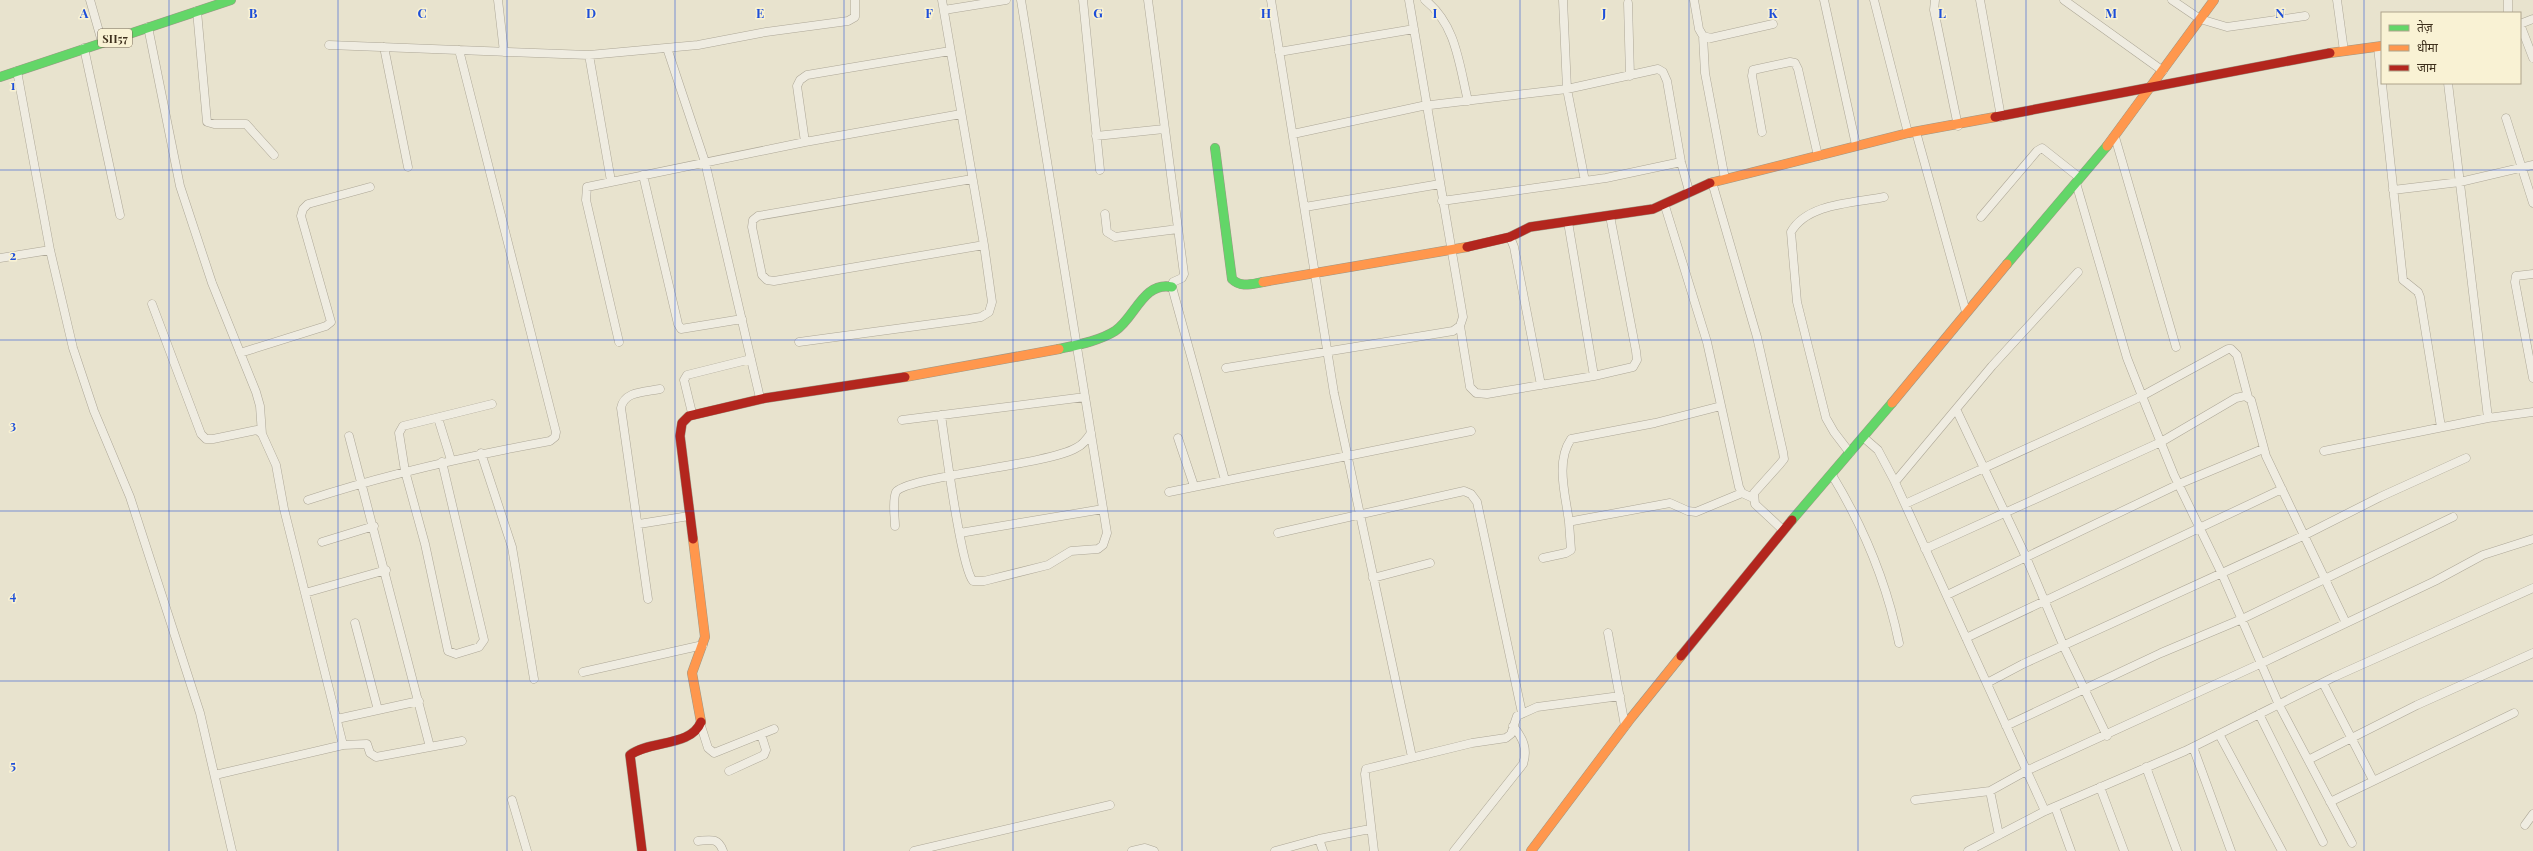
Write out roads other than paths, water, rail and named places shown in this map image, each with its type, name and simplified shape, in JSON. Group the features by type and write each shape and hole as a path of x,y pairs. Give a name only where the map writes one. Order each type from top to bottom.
{"street":[{"path":"90,0 102,42"},
{"name":"SH57","path":"2,76 197,11 207,4 231,0"},
{"path":"498,0 504,52"},
{"path":"329,45 589,55 667,48 848,21 854,17 855,0"},
{"path":"799,342 982,317 989,312 992,302 984,245 942,0"},
{"path":"944,10 1006,0"},
{"path":"941,415 960,533 968,573 973,582 1048,565 1071,551 1098,549 1107,540 1104,509 1076,346 1021,0"},
{"path":"1083,0 1100,170"},
{"path":"1148,0 1184,274 1182,278 1173,282 1172,286 1224,480"},
{"path":"1271,0 1327,351 1359,514 1412,757"},
{"path":"1410,0 1442,201 1463,317 1460,326 1470,387 1476,393 1486,394 1541,385 1626,370 1633,367 1637,360 1610,216"},
{"path":"1425,0 1447,23 1468,101"},
{"path":"1562,0 1568,89 1585,180"},
{"path":"1694,0 1699,30 1703,36 1706,73 1725,179"},
{"path":"1824,0 1856,145"},
{"path":"1874,0 1966,312"},
{"path":"1934,0 1934,10 1958,126"},
{"path":"1980,0 2001,117"},
{"path":"2064,0 2163,71"},
{"path":"2172,0 2200,19 2220,26 2235,27 2305,16"},
{"path":"1531,851 1625,726 1783,530 1832,475 1966,312 2115,137 2214,0"},
{"path":"2337,0 2344,51"},
{"path":"2508,0 2508,12"},
{"path":"1628,3 1630,76"},
{"path":"197,11 205,118 209,124 246,124 274,156"},
{"path":"2521,24 2533,19"},
{"path":"1703,36 1711,38 1773,24"},
{"path":"148,27 180,186 212,283 260,406 262,434 276,465 284,509 344,744"},
{"path":"2521,27 2533,58"},
{"path":"1280,52 1414,29"},
{"path":"1215,148 1232,279 1237,284 1245,285 1451,251 1510,237 1530,227 1610,216 1665,206 1689,191 1712,182 1856,145 1912,133 1958,126 2151,89 2298,58 2380,46 2381,57"},
{"path":"384,47 408,167"},
{"path":"84,48 120,215"},
{"path":"667,48 705,162 760,398"},
{"path":"308,500 362,482 481,453 550,441 555,437 556,432 460,50"},
{"path":"805,142 797,86 800,80 807,75 950,51"},
{"path":"589,55 611,181"},
{"path":"1762,132 1752,76 1753,70 1790,62 1795,63 1798,69 1818,156"},
{"path":"1293,134 1426,105 1568,89 1658,69 1663,72 1667,81 1681,162 1689,191"},
{"path":"17,71 50,250 73,348 94,411 130,497 200,714 232,851"},
{"path":"2383,84 2403,280 2418,292 2420,298 2441,427"},
{"path":"2448,84 2488,418"},
{"path":"619,342 586,200 587,187 805,142 961,114"},
{"path":"2506,118 2533,203"},
{"path":"1096,136 1164,129"},
{"path":"2115,137 2176,347"},
{"path":"1981,217 2037,151 2042,148 2078,180 2128,358 2161,442 2262,663 2279,705 2352,843"},
{"path":"1442,201 1585,180 1681,162"},
{"path":"2393,190 2460,182 2533,165"},
{"path":"644,175 678,324 681,329 742,319"},
{"path":"972,179 758,216 753,220 752,227 762,275 767,280 774,281 984,245"},
{"path":"1712,182 1757,337 1784,452 1784,459 1754,493 1753,498 1755,504 1783,530"},
{"path":"1305,207 1440,184"},
{"path":"240,353 326,326 331,322 301,216 303,209 308,204 370,187"},
{"path":"1850,453 1834,432 1826,418 1797,302 1791,232 1796,223 1810,214 1825,208 1884,197"},
{"path":"1665,206 1707,342 1742,493"},
{"path":"1105,214 1107,232 1115,237 1178,229"},
{"path":"1568,222 1594,376"},
{"path":"1510,237 1514,247 1541,385"},
{"path":"0,258 50,250"},
{"path":"1895,482 1956,409 2078,272"},
{"path":"2533,274 2516,276 2515,282 2533,378"},
{"path":"774,729 714,753 708,748 701,726 702,720 692,672 705,637 689,516 680,424 692,413 760,398 895,380 1076,346 1116,331 1146,294 1162,285 1172,286"},
{"path":"152,304 200,434 206,439 213,440 251,430 257,430 262,434"},
{"path":"1226,368 1453,330 1460,326"},
{"path":"1905,504 2142,396 2231,348 2237,355 2248,397 2251,400 2263,449 2346,624"},
{"path":"692,413 684,380 687,375 751,359"},
{"path":"648,599 639,524 621,408 622,402 627,396 660,389"},
{"path":"902,420 1085,397"},
{"path":"1926,549 2161,442 2236,398 2248,397"},
{"path":"438,418 484,640 479,647 456,654 448,651 425,544 406,471 400,429 438,418 492,404"},
{"path":"1543,558 1566,553 1571,550 1563,467 1566,446 1571,439 1655,423 1721,406"},
{"path":"1956,409 1983,469 2026,557 2064,647 2107,736"},
{"path":"2324,451 2488,418 2533,412"},
{"path":"1169,492 1471,431"},
{"path":"895,526 895,496 901,487 914,482 997,469 1054,457 1076,448 1091,433"},
{"path":"349,436 386,570 430,747"},
{"path":"1863,437 1878,450 1895,482 2045,811"},
{"path":"1178,438 1194,486"},
{"path":"1947,595 2179,484 2263,449"},
{"path":"481,453 512,547 534,679"},
{"path":"1987,683 2305,535 2380,497 2466,458"},
{"path":"1832,475 1852,509 1887,593 1899,643"},
{"path":"1966,638 2200,529 2282,489"},
{"path":"1278,533 1464,491 1471,494 1476,502 1522,713"},
{"path":"1569,522 1670,503 1688,511 1696,512 1742,493 1753,498"},
{"path":"960,533 1104,509"},
{"path":"639,524 689,516"},
{"path":"2006,726 2085,688 2242,619 2325,580 2453,516"},
{"path":"322,542 374,526"},
{"path":"1915,800 1990,791 2026,771 2107,736 2346,624 2483,555 2533,539"},
{"path":"1373,578 1430,563"},
{"path":"305,593 386,570"},
{"path":"1968,851 2045,811 2193,747 2323,682 2476,611 2533,588"},
{"path":"355,623 378,710"},
{"path":"1608,633 1625,726"},
{"path":"583,672 703,645"},
{"path":"2308,760 2417,705 2533,653"},
{"path":"2323,682 2353,737 2373,780"},
{"path":"1374,851 1370,829 1365,774 1366,769 1412,757 1506,738 1511,734 1514,720 1522,713 1537,707 1620,696"},
{"path":"337,720 418,701"},
{"path":"2330,802 2514,713"},
{"path":"2259,714 2323,842"},
{"path":"642,851 630,755 642,747 694,733 701,726"},
{"path":"1454,851 1523,764 1526,751 1523,739 1513,726"},
{"path":"729,772 764,755 766,750 761,734"},
{"path":"2219,734 2282,851"},
{"path":"215,775 344,744 367,744 370,753 376,758 462,741"},
{"path":"2193,747 2231,851"},
{"path":"2146,767 2177,851"},
{"path":"2100,787 2124,851"},
{"path":"1990,791 1999,835"},
{"path":"512,800 527,851"},
{"path":"914,851 1110,805"},
{"path":"2055,807 2071,851"},
{"path":"2524,825 2533,814"},
{"path":"1275,851 1319,839 1370,829"},
{"path":"698,841 714,839 719,842 723,851"},
{"path":"1319,839 1323,851"},
{"path":"1132,851 1146,848 1154,851"}]}
